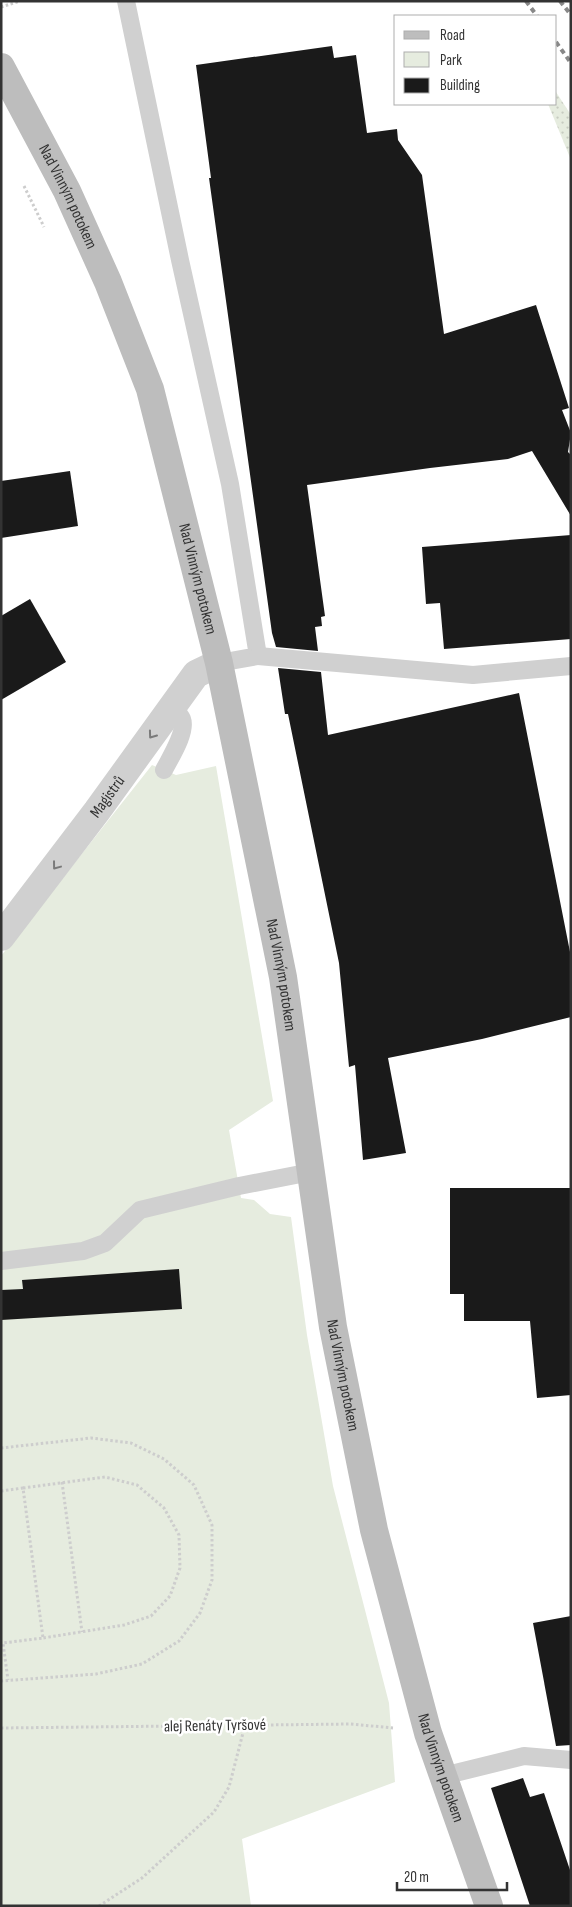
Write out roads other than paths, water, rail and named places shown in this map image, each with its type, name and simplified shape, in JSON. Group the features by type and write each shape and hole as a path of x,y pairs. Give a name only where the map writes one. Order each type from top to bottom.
{"street":[{"name":"Nad Vinným potokem","path":"1,66 67,191 108,282 150,390 219,663 283,976 333,1327 374,1530 428,1732 489,1906"},
{"name":"Magistrů","path":"1,937 196,674 219,663"}],"lane":[{"path":"126,1 180,260 230,484 258,656"},
{"path":"219,663 258,656 472,675 571,666"},
{"path":"164,770 184,726 182,717 172,707"},
{"path":"1,1261 83,1252 105,1242 140,1210 238,1186 311,1172"},
{"path":"443,1776 524,1756 571,1760"}],"railway":[{"path":"526,1 536,15"},
{"path":"560,1 571,15"},
{"path":"557,43 571,63"}]}
